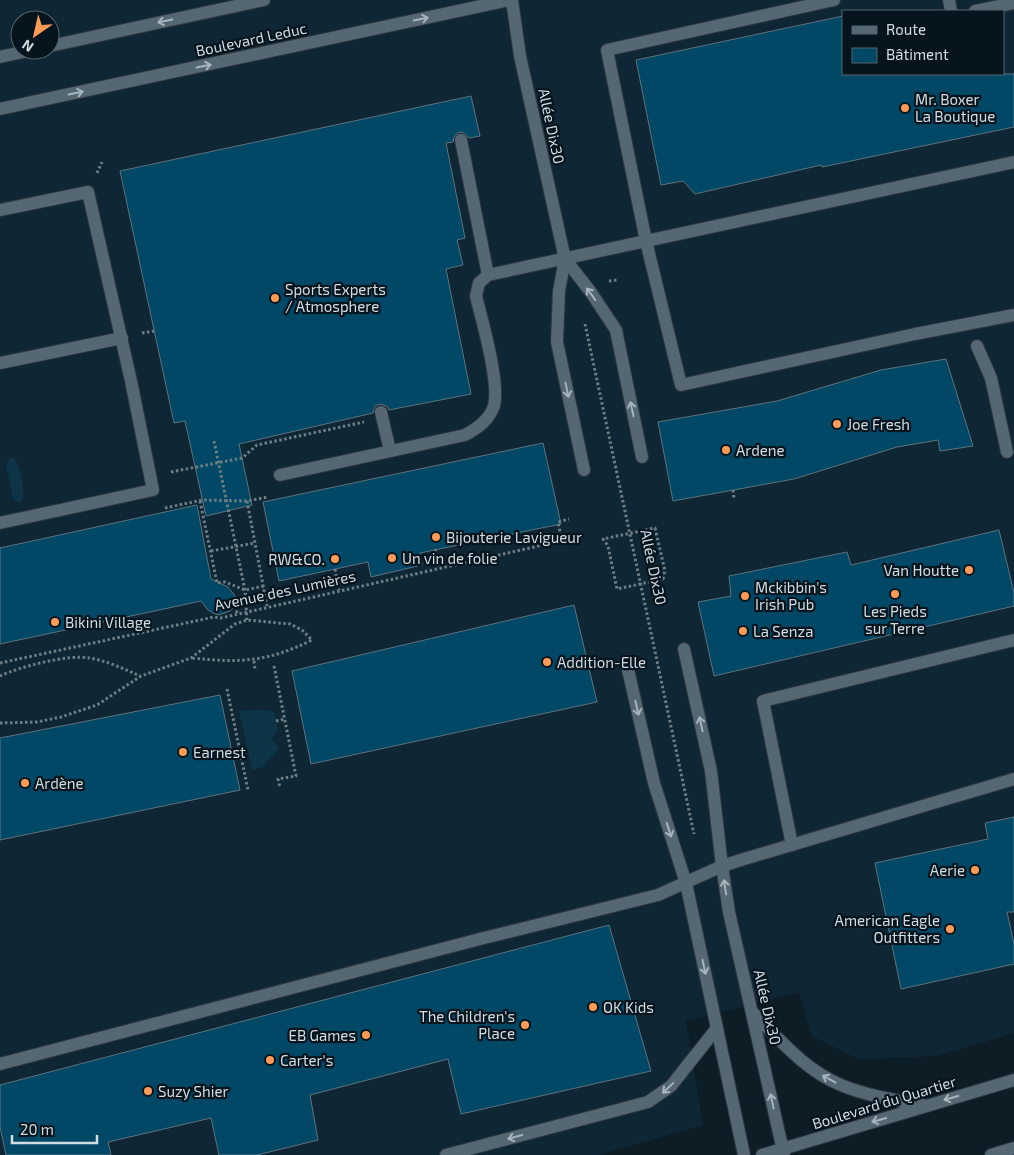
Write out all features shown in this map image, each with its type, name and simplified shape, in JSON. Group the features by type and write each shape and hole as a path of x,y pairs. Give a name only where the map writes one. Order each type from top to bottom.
{"street":[{"path":"60,44 264,0"},
{"name":"Boulevard Leduc","path":"0,109 510,0"},
{"name":"Allée Dix30","path":"510,0 520,56 564,259"},
{"path":"834,0 607,50 646,241 681,385 915,334 1014,315"},
{"path":"980,10 1014,3"},
{"path":"461,140 488,275"},
{"path":"280,474 465,435 477,429 490,414 494,405 495,385 476,296 479,283 488,275 1014,162"},
{"path":"0,210 88,192 122,338 153,490 0,523"},
{"path":"564,259 590,291 616,330 642,457"},
{"path":"564,259 559,291 557,342 584,470"},
{"path":"0,363 122,338"},
{"path":"977,346 991,378 1007,452"},
{"path":"376,416 390,451"},
{"path":"792,845 763,701 1014,640"},
{"name":"Allée Dix30","path":"684,649 711,771 729,912 783,1152"},
{"path":"626,661 654,783 686,882 744,1155"},
{"path":"0,1064 480,939 658,895 722,866 1014,779"},
{"path":"753,1013 796,1057 832,1081 858,1091 925,1106"},
{"path":"446,1155 648,1102 671,1086 717,1028"},
{"name":"Boulevard du Quartier","path":"762,1155 783,1152 925,1106 1014,1080"},
{"path":"991,1155 1014,1148"}],"path":[{"name":"Allée Dix30","path":"584,320 696,842"},
{"path":"138,334 154,331"},
{"path":"168,472 242,458 257,445 376,416"},
{"path":"214,441 224,500 245,590 247,620"},
{"path":"733,490 734,498"},
{"path":"264,586 245,590 225,582 217,583 201,500 247,501 268,497"},
{"path":"247,501 267,606"},
{"path":"562,541 558,522 569,519"},
{"name":"Allée Dix30","path":"630,534 655,528 665,571 663,579 641,584"},
{"path":"630,534 603,539 608,546 617,589 641,584"},
{"name":"Avenue des Lumières","path":"0,662 214,617 221,618 267,606 574,538"},
{"path":"211,551 255,543"},
{"path":"436,550 439,568"},
{"path":"334,569 339,590"},
{"path":"393,572 394,578"},
{"path":"237,613 235,602 245,600"},
{"path":"0,723 36,722 80,711 111,697 141,676 191,658 236,624 247,620 290,624 302,630 312,640 279,655 254,661 191,658"},
{"path":"0,676 19,668 73,658 89,658 141,676"},
{"path":"254,661 256,670"},
{"path":"274,666 296,776 278,779 280,788"},
{"path":"227,689 248,790"},
{"path":"276,721 285,719"}],"shaded area":[{"path":"0,0 1014,0 1014,1033 937,1056 858,1059 812,1036 799,992 686,1021 703,1125 599,1155 0,1155"},
{"path":"11,457 15,459 22,482 23,494 20,503 13,499 6,465"},
{"path":"239,711 274,711 278,729 272,739 279,748 263,767 252,770"}],"building":[{"path":"842,16 842,75 1014,74 1014,127 822,167 821,165 695,194 683,181 661,185 636,60"},
{"path":"471,96 480,136 469,138 464,133 459,132 454,137 453,142 446,143 465,238 457,240 463,265 446,269 471,394 389,410 387,406 380,404 375,406 373,413 239,444 252,505 206,516 185,421 174,423 120,171"},
{"path":"946,359 973,446 940,451 938,440 897,447 794,479 673,501 658,422 777,401 881,370"},
{"path":"543,443 561,524 420,553 422,565 371,577 368,562 279,581 263,502"},
{"path":"197,505 211,579 228,587 235,596 234,607 230,611 219,615 213,613 201,601 0,644 0,548"},
{"path":"999,530 1014,593 1014,606 714,676 698,602 731,596 729,576 847,552 851,565"},
{"path":"574,605 597,702 311,764 292,671"},
{"path":"220,695 240,790 0,840 0,738"},
{"name":"American Eagle Outfitters","path":"1014,817 1014,912 1007,912 1014,944 1014,964 901,989 875,863 988,839 985,823"},
{"path":"609,925 651,1071 461,1114 448,1059 310,1095 318,1140 257,1155 219,1155 211,1118 108,1142 111,1155 6,1155 0,1127 0,1085"}],"place":[{"name":"Mr. Boxer La Boutique","path":"905,108"},
{"name":"Sports Experts / Atmosphere","path":"275,298"},
{"name":"Joe Fresh","path":"837,424"},
{"name":"Ardene","path":"726,450"},
{"name":"Bijouterie Lavigueur","path":"436,537"},
{"name":"Un vin de folie","path":"392,558"},
{"name":"RW&CO.","path":"335,559"},
{"name":"Van Houtte","path":"969,570"},
{"name":"Les Pieds sur Terre","path":"895,594"},
{"name":"Mckibbin's Irish Pub","path":"745,596"},
{"name":"Bikini Village","path":"55,622"},
{"name":"La Senza","path":"743,631"},
{"name":"Addition-Elle","path":"547,662"},
{"name":"Earnest","path":"183,752"},
{"name":"Ardène","path":"25,783"},
{"name":"Aerie","path":"975,870"},
{"name":"American Eagle Outfitters","path":"950,929"},
{"name":"OK Kids","path":"593,1007"},
{"name":"The Children's Place","path":"525,1025"},
{"name":"EB Games","path":"366,1035"},
{"name":"Carter's","path":"270,1060"},
{"name":"Suzy Shier","path":"148,1091"}]}
